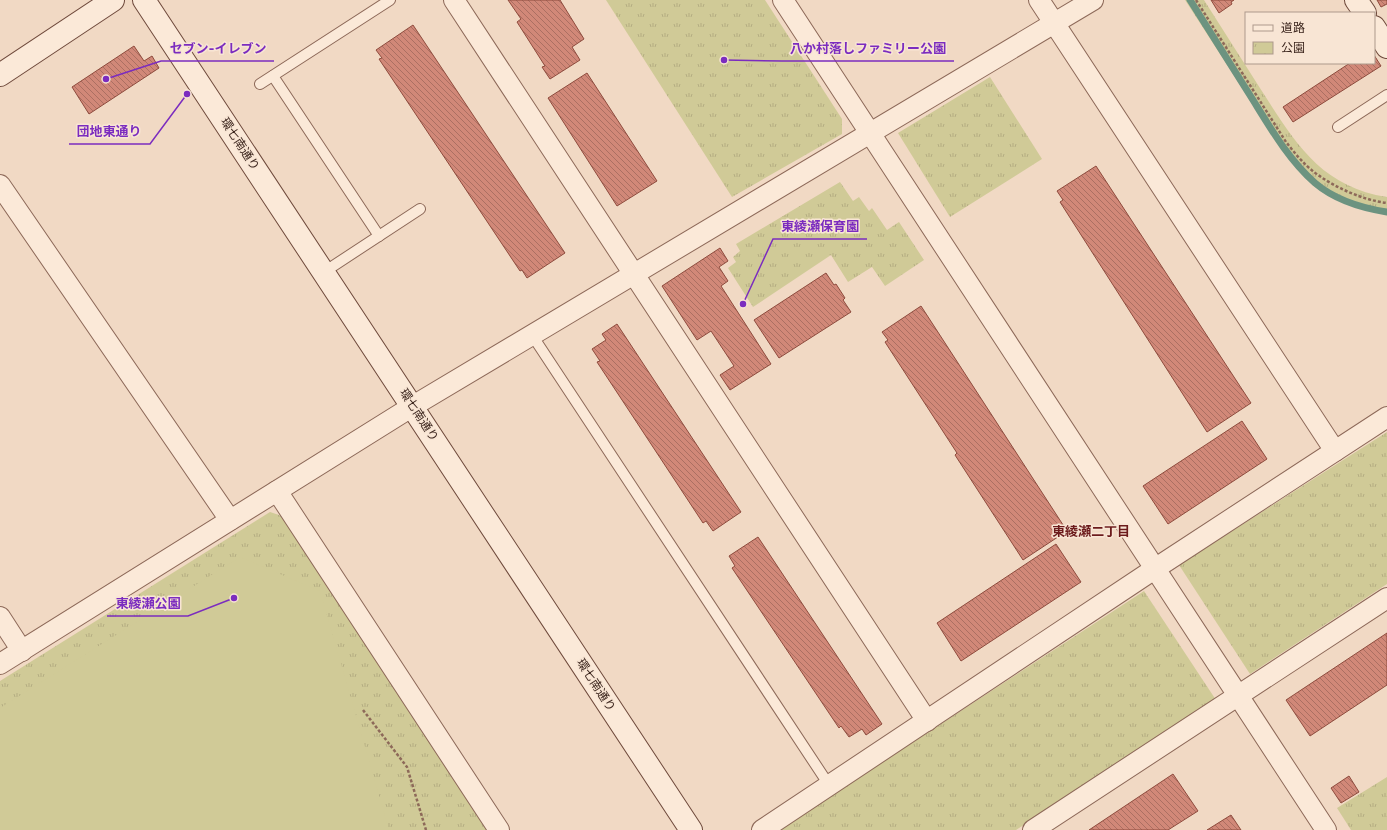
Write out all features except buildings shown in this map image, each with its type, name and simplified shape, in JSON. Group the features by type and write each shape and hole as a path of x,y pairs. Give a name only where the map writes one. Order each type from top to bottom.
{"street":[{"path":"0,75 113,0"},
{"name":"環七南通り","path":"144,0 692,830"},
{"path":"454,0 927,721"},
{"path":"783,0 871,132 1326,830"},
{"path":"1039,0 1335,451"},
{"path":"0,664 413,406 1092,0"},
{"path":"1356,0 1364,12"},
{"path":"1375,29 1387,47"},
{"path":"0,185 230,520"},
{"path":"762,830 1156,568 1387,417"},
{"path":"276,491 499,830"},
{"path":"1033,830 1387,598"},
{"path":"0,617 22,651"}],"lane":[{"path":"260,84 390,0"},
{"path":"273,76 379,236"},
{"path":"1338,127 1387,95"},
{"path":"324,272 420,209"},
{"path":"532,335 829,785"}],"path":[{"path":"1196,0 1286,142 1303,162 1334,184 1354,194 1387,203"},
{"path":"363,710 407,767 426,830"}],"green space":[{"path":"606,0 765,0 842,119 842,134 732,197"},
{"path":"1185,0 1204,0 1283,124 1310,157 1325,171 1343,182 1363,191 1387,197 1387,214 1356,207 1343,201 1318,186 1296,166 1285,154"},
{"path":"990,77 1042,159 950,217 898,133"},
{"path":"840,182 853,201 859,197 869,211 872,208 887,230 899,222 924,260 885,286 872,267 848,282 831,255 753,307 728,268 736,262 733,257 740,251 736,244"},
{"path":"1387,432 1387,584 1250,674 1179,565"},
{"path":"270,512 282,516 488,830 0,830 0,681"},
{"path":"240,557 320,591 389,830 0,830 0,708"},
{"path":"1144,591 1216,700 1016,830 779,830"},
{"path":"1387,777 1387,830 1351,830 1337,808"}],"waterway":[{"path":"1190,0 1274,133 1306,174 1323,189 1340,199 1358,206 1387,212"}],"place":[{"name":"八か村落しファミリー公園","path":"724,60"},
{"name":"セブン-イレブン","path":"106,79"},
{"name":"団地東通り","path":"187,94"},
{"name":"東綾瀬保育園","path":"743,304"},
{"name":"東綾瀬公園","path":"234,598"}],"district":[{"name":"東綾瀬二丁目","path":"1091,531"}]}
